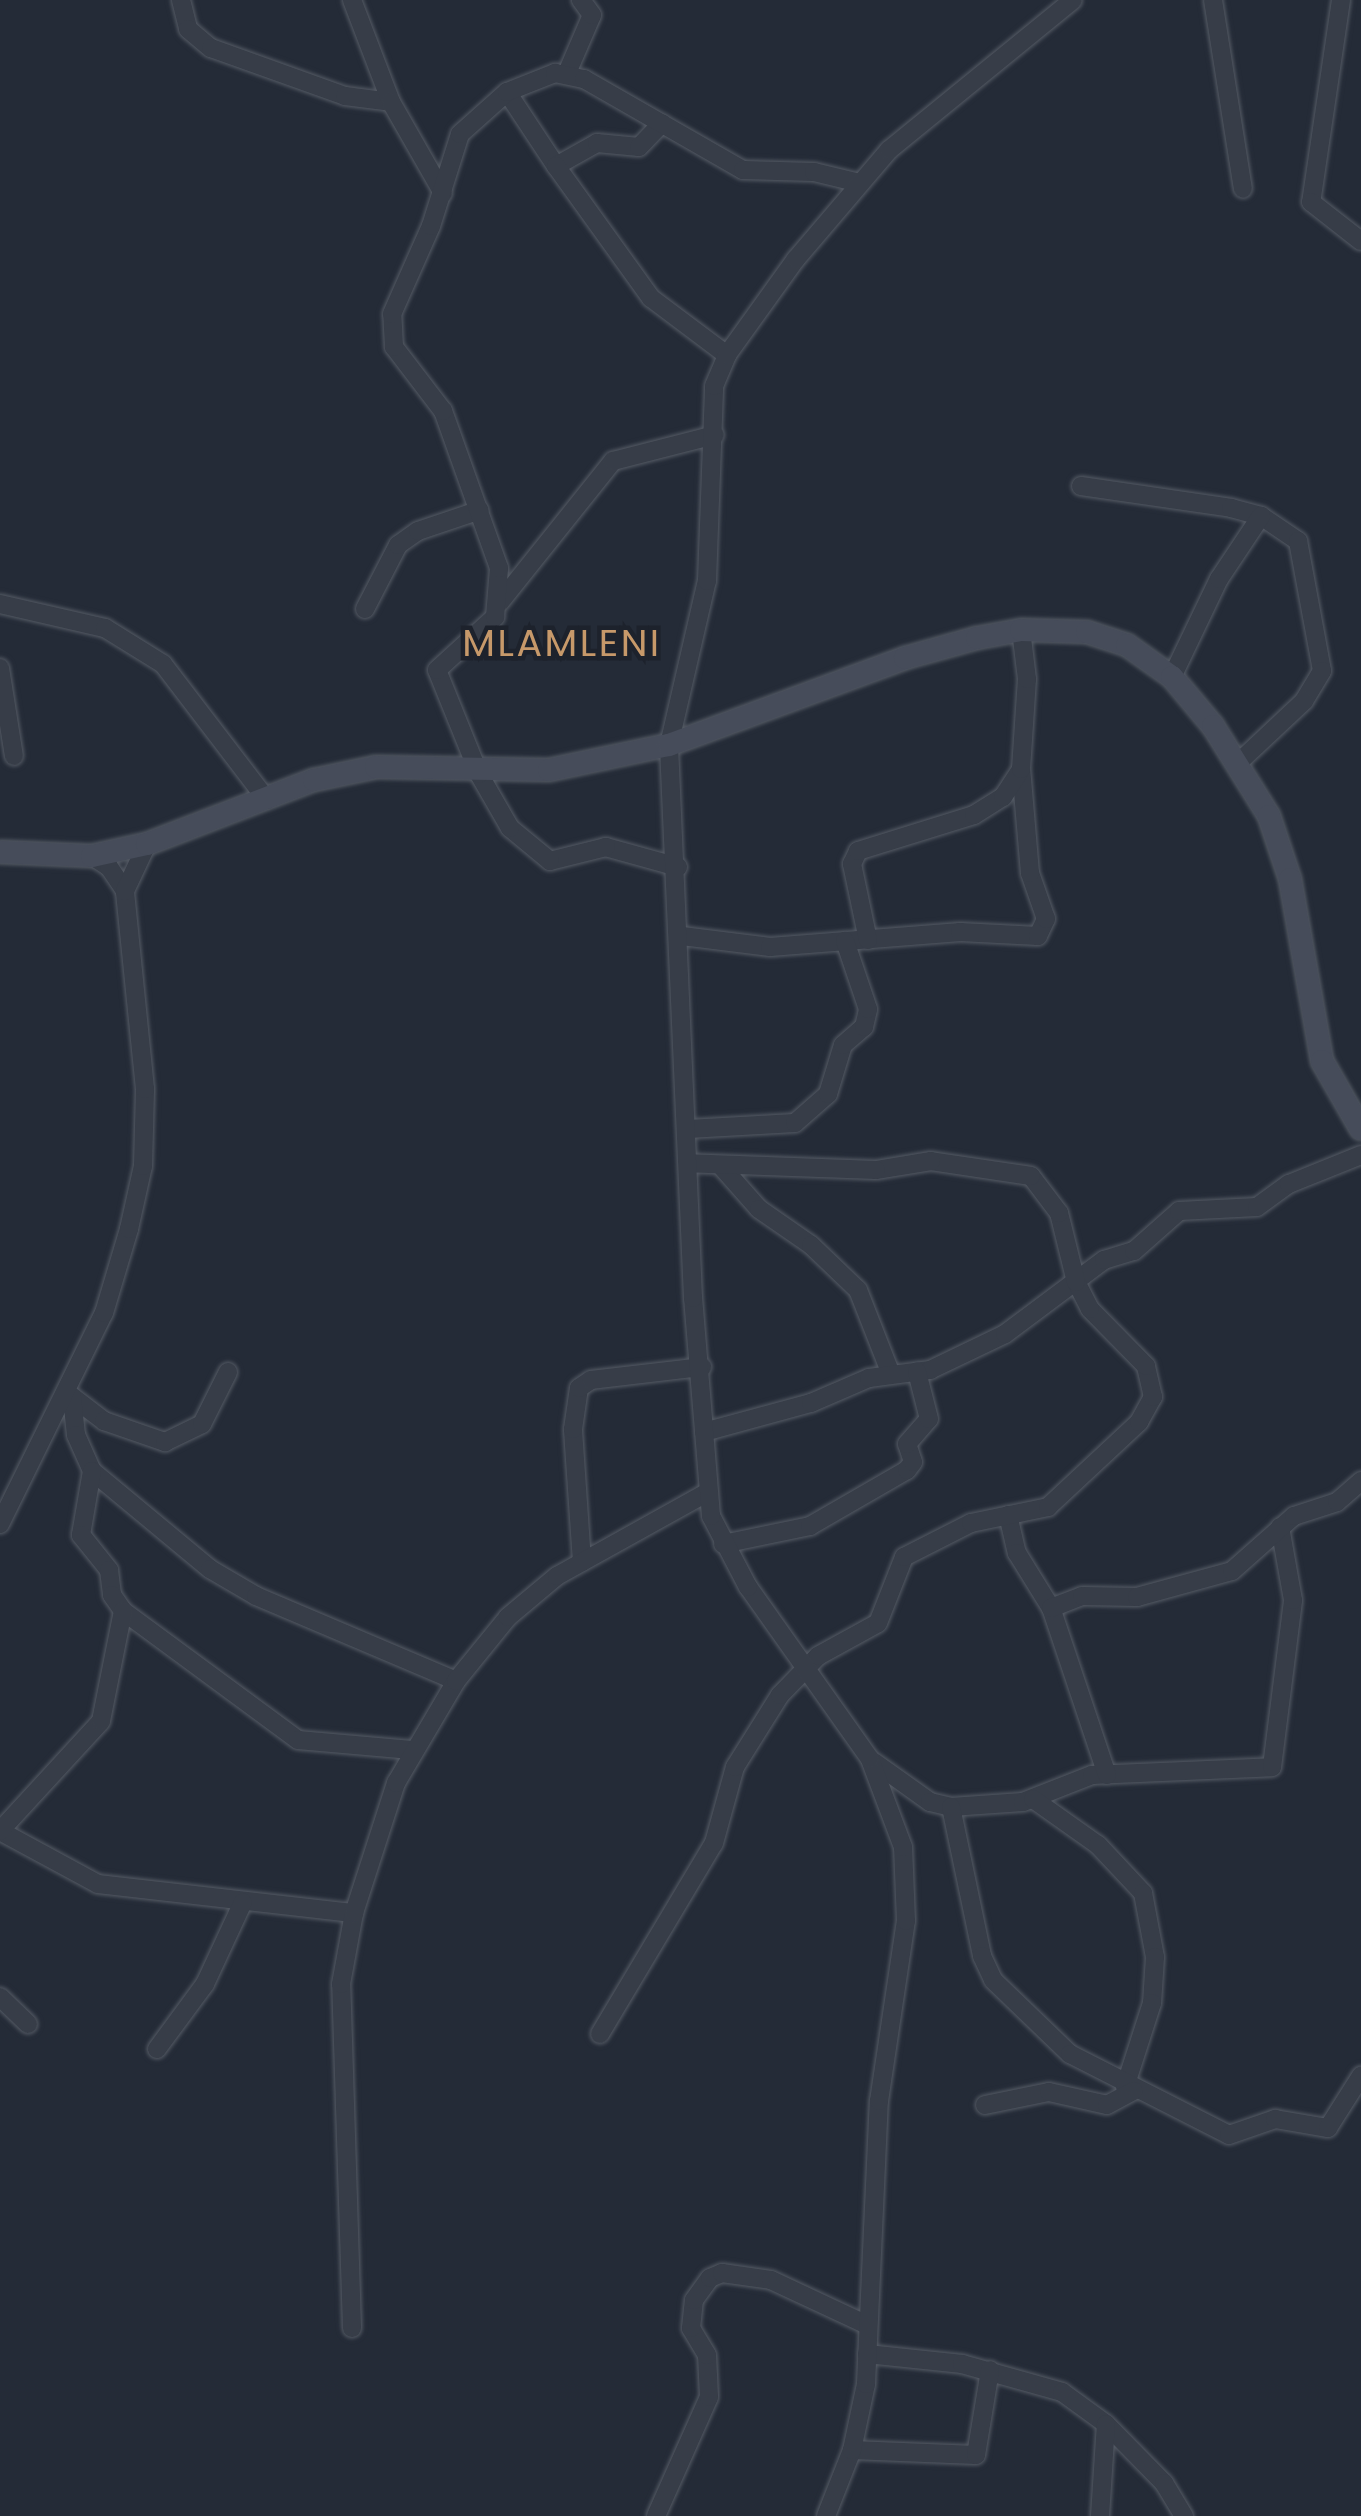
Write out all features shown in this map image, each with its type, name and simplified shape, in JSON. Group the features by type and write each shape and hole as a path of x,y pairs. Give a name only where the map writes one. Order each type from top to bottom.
{"main road":[{"path":"0,852 92,856 147,844 314,780 376,768 479,774 549,770 669,746 904,658 1021,630 1087,632 1114,640 1172,677 1238,763 1280,842 1322,1061 1361,1129"}],"street":[{"path":"181,0 188,29 211,48 345,96 391,102"},
{"path":"352,0 391,102 442,193"},
{"path":"566,72 592,15 581,0"},
{"path":"826,2516 852,2450 867,2354 879,2101 906,1921 902,1847 870,1759 804,1671 723,1544 706,1493 682,936 669,746 707,581 714,386 727,355 860,183 923,118 1073,0"},
{"path":"1213,0 1242,189"},
{"path":"1341,0 1311,202 1361,240"},
{"path":"500,602 498,568 480,510 435,394 390,336 392,314 442,193 460,134 507,92 566,72 743,170 814,172 860,183"},
{"path":"507,92 651,298 727,355"},
{"path":"556,166 597,144 634,149 662,123"},
{"path":"678,868 606,847 550,861 510,828 479,774 437,670 495,617 500,602 613,460 715,435"},
{"path":"1081,486 1260,516 1298,540 1304,554 1322,671 1304,701 1238,763"},
{"path":"365,609 398,545 480,510"},
{"path":"1172,677 1219,579 1260,516"},
{"path":"0,604 105,628 163,664 267,800"},
{"path":"682,936 770,947 1045,932 1044,908 1030,873 1020,769 1027,678 1021,630"},
{"path":"0,668 14,756"},
{"path":"868,940 852,864 858,851 974,816 1003,796 1020,769"},
{"path":"125,891 147,844"},
{"path":"0,1524 69,1394 118,1272 143,1166 145,1089 125,891 109,867 92,856"},
{"path":"688,1129 795,1123 828,1094 844,1045 864,1027 868,1009 845,941"},
{"path":"704,1432 891,1374 917,1372 1005,1334 1104,1260 1134,1251 1179,1211 1257,1206 1289,1184 1361,1155"},
{"path":"600,2034 714,1842 745,1744 804,1671 818,1656 878,1623 904,1556 971,1523 1048,1507 1139,1422 1153,1396 1146,1366 1098,1320 1076,1282 1060,1212 1031,1176 931,1160 876,1170 689,1164"},
{"path":"722,1166 759,1209 811,1244 858,1290 891,1374"},
{"path":"582,1562 573,1429 578,1388 591,1380 702,1367"},
{"path":"69,1394 136,1436 177,1440 202,1424 228,1372"},
{"path":"723,1544 810,1526 907,1470 913,1462 909,1438 929,1419 917,1372"},
{"path":"69,1394 76,1435 92,1471 235,1584 456,1680"},
{"path":"92,1471 81,1535 110,1570 112,1595 123,1611 298,1740 412,1750"},
{"path":"1051,1608 1082,1596 1137,1597 1232,1571 1280,1526 1337,1502 1361,1482"},
{"path":"352,2328 341,1984 354,1913 412,1750 456,1680 508,1616 582,1562 706,1493"},
{"path":"1008,1515 1017,1552 1051,1608 1107,1775"},
{"path":"870,1759 930,1802 952,1808 1033,1799 1107,1775 1272,1767 1292,1600 1280,1526"},
{"path":"123,1611 101,1721 0,1831 98,1884 354,1913"},
{"path":"985,2105 1049,2092 1107,2105 1129,2089 1152,2003 1155,1956 1143,1893 1098,1845 1033,1799"},
{"path":"952,1808 982,1956 993,1980 1070,2054 1129,2089 1239,2135 1275,2119 1328,2128 1361,2076"},
{"path":"157,2048 205,1984 243,1902"},
{"path":"0,1997 28,2024"},
{"path":"656,2516 709,2396 710,2367 691,2328 694,2300 710,2278 722,2272 771,2280 867,2326"},
{"path":"867,2354 990,2370 1062,2392 1106,2424 1164,2484 1184,2516"},
{"path":"852,2450 976,2455 990,2370"},
{"path":"1100,2516 1106,2424"}],"district":[{"name":"MLAMLENI","path":"562,643"}]}
